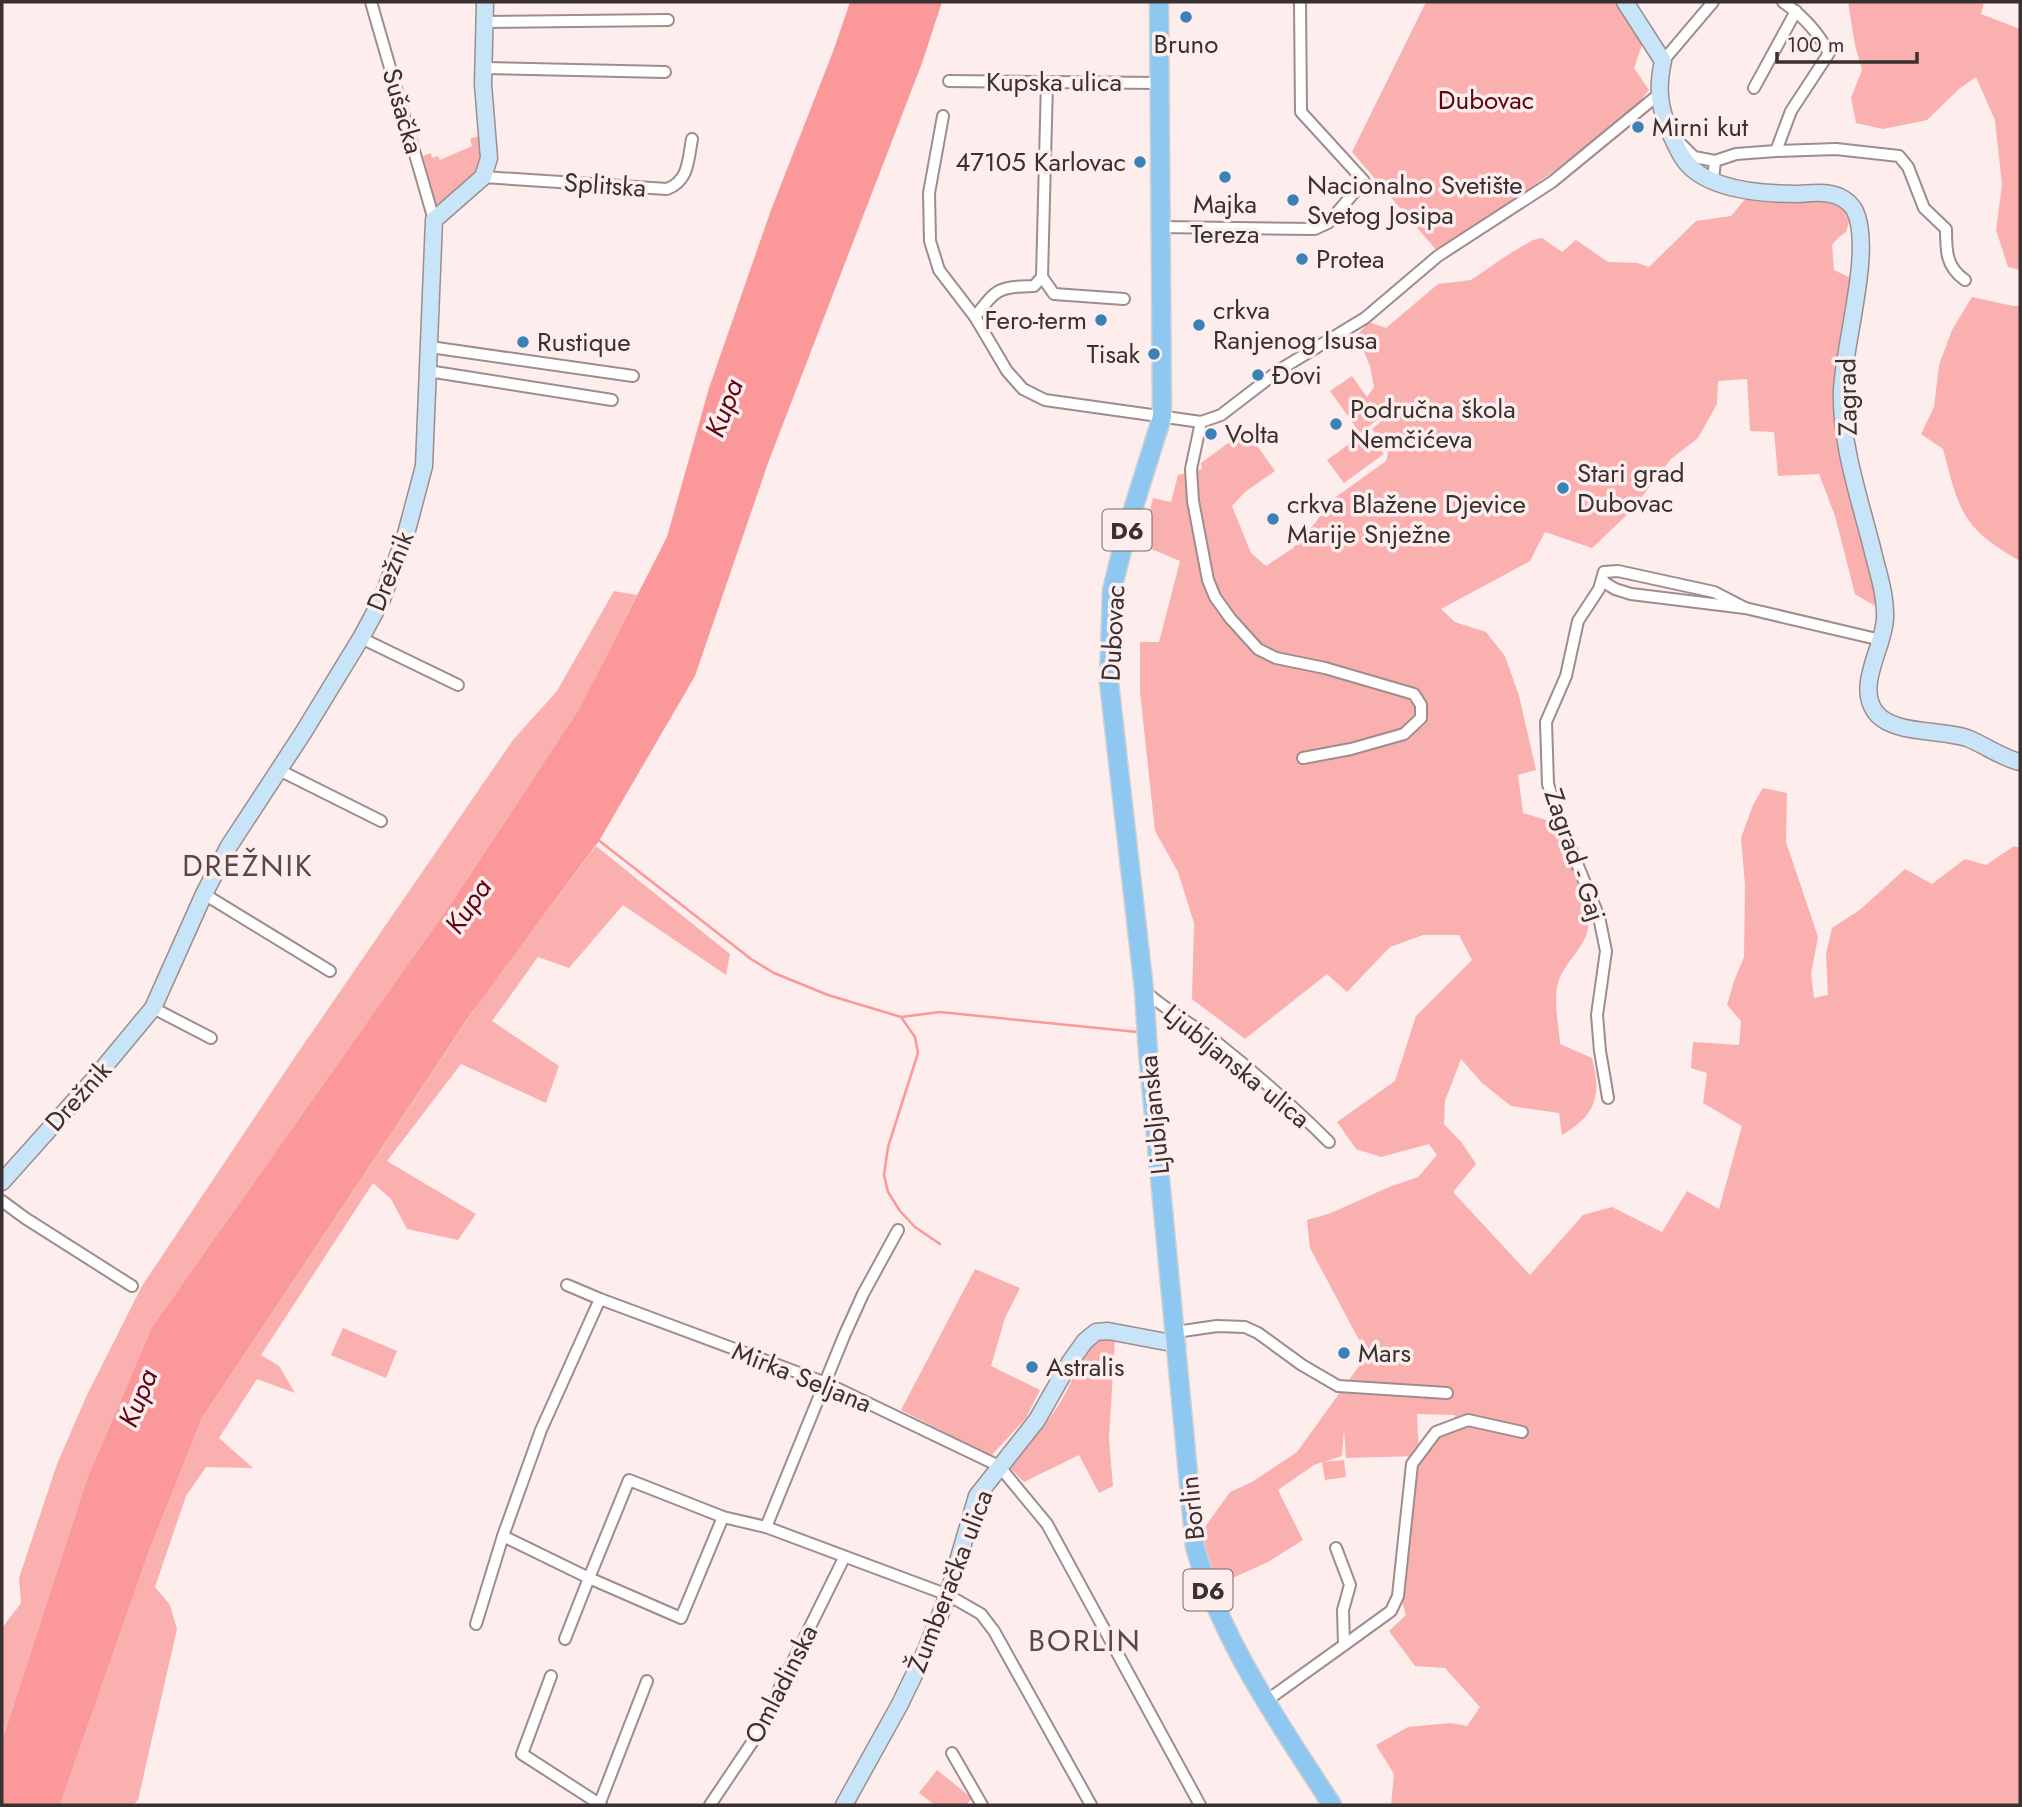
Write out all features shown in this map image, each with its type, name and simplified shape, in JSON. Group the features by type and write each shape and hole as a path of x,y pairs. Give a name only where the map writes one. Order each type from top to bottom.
{"main road":[{"path":"434,220 483,177 489,158 483,68 485,2"},
{"name":"D6","path":"1159,2 1159,83"},
{"path":"1625,2 1663,61"},
{"name":"Zagrad","path":"1663,61 1658,95 1663,117 1686,162 1698,173 1760,193 1827,193 1839,196 1849,203 1855,212 1861,246 1846,347 1842,390 1843,423 1884,603 1885,620 1868,696 1874,710 1893,726 1968,738 2020,762"},
{"name":"Dubovac","path":"1132,886 1110,708 1112,590 1129,522 1162,417 1159,83"},
{"name":"Drežnik","path":"2,1182 153,1008 204,894 229,846 362,638 382,599 418,497 424,466 434,220"},
{"name":"Ljubljanska","path":"1132,886 1176,1338"},
{"name":"Žumberačka ulica","path":"844,1805 900,1704 926,1650 948,1595 977,1496 1037,1420 1070,1362 1085,1341 1096,1332 1176,1338"},
{"name":"Borlin","path":"1176,1338 1195,1547 1214,1605 1266,1701 1332,1805"}],"street":[{"name":"Sušačka","path":"372,2 434,220"},
{"path":"1160,227 1315,229 1328,223 1364,181 1301,112 1300,2"},
{"path":"1663,61 1713,2"},
{"path":"1776,151 1791,111 1829,53 1822,39 1796,11 1783,2"},
{"path":"1754,88 1796,11"},
{"path":"484,22 668,20"},
{"path":"483,68 664,72"},
{"name":"Kupska ulica","path":"949,81 1159,83"},
{"path":"1047,82 1042,277 1054,294 1124,299"},
{"path":"943,116 929,193 930,241 939,270 975,317 1007,371 1023,388 1045,400 1201,422 1221,415 1281,369 1365,317 1438,256 1552,182 1658,95"},
{"path":"1672,136 1694,157 1715,161 1736,154 1836,149 1899,156 1908,167 1924,208 1946,229 1945,255 1955,273 1965,280"},
{"name":"Splitska","path":"483,177 667,189 677,185 687,170 692,139"},
{"path":"1713,180 1715,161"},
{"path":"975,317 995,292 1009,286 1034,286 1042,277"},
{"path":"430,347 633,376"},
{"path":"428,371 612,400"},
{"path":"1201,422 1191,468 1193,501 1208,580 1215,597 1230,618 1258,649 1276,658 1325,668 1414,694 1421,705 1421,718 1404,734 1351,750 1303,758"},
{"path":"1745,608 1714,592 1618,571 1603,576 1615,589 1631,594 1745,608 1881,639"},
{"name":"Zagrad - Gaj","path":"1603,576 1578,621 1566,676 1546,722 1548,784 1559,820 1599,917 1606,951 1597,1015 1608,1098"},
{"path":"362,638 458,685"},
{"path":"279,770 381,821"},
{"path":"204,894 330,971"},
{"name":"Ljubljanska ulica","path":"1144,990 1162,1007 1212,1039 1289,1102 1329,1142"},
{"path":"153,1008 211,1038"},
{"path":"2,1201 24,1218 132,1286"},
{"path":"766,1527 858,1305 898,1230"},
{"name":"Mirka Seljana","path":"567,1284 600,1299 826,1383 999,1466"},
{"path":"476,1624 503,1536 541,1430 600,1299"},
{"path":"1176,1338 1217,1326 1245,1327 1258,1333 1324,1380 1338,1386 1447,1393"},
{"path":"1266,1701 1391,1611 1398,1596 1412,1464 1436,1432 1468,1420 1522,1432"},
{"path":"999,1466 1047,1524 1200,1805"},
{"path":"565,1639 629,1480 723,1517 766,1527 948,1595 981,1614 994,1631 1091,1805"},
{"path":"503,1536 681,1618 723,1517"},
{"path":"1336,1548 1350,1585 1343,1610 1344,1645"},
{"name":"Omladinska","path":"710,1805 755,1738 844,1558"},
{"path":"551,1676 522,1754 600,1805 647,1682"},
{"path":"952,1753 979,1803"}],"green space":[{"name":"Dubovac","path":"1426,2 1618,2 1643,42 1634,68 1649,90 1635,108 1547,176 1437,251 1352,152"},
{"path":"1848,2 1984,2 1981,14 2020,29 2020,270 2008,267 1996,230 2002,185 1995,120 1976,77 1959,89 1927,120 1883,129 1856,123 1851,98 1862,70"},
{"path":"482,135 483,162 474,177 442,206 435,204 423,156 431,153 432,158 438,156 440,160 472,146 470,139"},
{"path":"1746,198 1840,203 1849,222 1846,232 1832,245 1834,270 1851,278 1837,380 1880,609 1855,594 1835,516 1819,474 1778,476 1774,432 1750,431 1747,379 1718,381 1717,404 1698,438 1671,459 1631,511 1592,548 1545,532 1530,561 1441,609 1455,622 1486,632 1505,656 1519,696 1536,770 1518,775 1523,813 1553,822 1588,919 1588,929 1583,942 1564,969 1556,991 1560,1044 1592,1058 1596,1083 1594,1103 1589,1112 1562,1135 1559,1113 1511,1106 1482,1083 1461,1059 1445,1101 1444,1124 1462,1143 1476,1164 1453,1192 1530,1275 1583,1215 1612,1207 1662,1232 1687,1191 1719,1209 1742,1126 1703,1103 1707,1073 1691,1068 1693,1042 1739,1045 1741,1021 1727,1005 1744,957 1745,885 1741,838 1753,805 1763,788 1787,793 1786,842 1818,937 1811,974 1814,998 1828,995 1826,954 1832,928 1861,909 1905,869 1932,884 1965,859 1986,865 2014,846 2020,848 2020,1805 1391,1805 1394,1774 1376,1745 1408,1727 1451,1723 1467,1726 1480,1707 1445,1668 1415,1666 1389,1631 1406,1615 1401,1598 1410,1541 1407,1517 1416,1464 1436,1434 1455,1424 1455,1415 1417,1414 1419,1456 1346,1458 1344,1428 1342,1456 1323,1462 1344,1460 1346,1477 1325,1480 1322,1462 1278,1490 1303,1540 1268,1562 1217,1585 1207,1566 1200,1534 1230,1492 1252,1482 1297,1452 1367,1355 1310,1248 1307,1220 1331,1213 1418,1177 1437,1155 1429,1144 1381,1157 1356,1149 1337,1122 1395,1081 1416,1016 1472,960 1459,935 1423,935 1390,947 1347,992 1327,974 1245,1039 1192,999 1194,923 1178,872 1155,831 1140,692 1140,642 1159,642 1180,561 1142,545 1153,498 1171,502 1178,475 1202,469 1201,463 1246,430 1275,471 1245,492 1232,506 1251,553 1266,566 1293,548 1316,522 1326,504 1386,461 1388,453 1372,429 1384,419 1367,397 1374,387 1370,366 1357,335 1369,322 1386,328 1438,284 1471,280 1509,254 1533,240 1542,238 1562,252 1576,240 1608,262 1637,263 1649,267 1696,221 1731,216"},
{"path":"1972,297 2020,306 2020,561 1974,527 1959,503 1943,449 1921,434 1934,407 1939,365 1952,330"},
{"path":"1352,376 1381,417 1360,433 1330,391"},
{"path":"1367,431 1384,454 1344,483 1327,460"},
{"path":"614,591 637,595 579,709 454,899 152,1327 87,1479 2,1741 2,1628 21,1603 19,1578 57,1464 87,1395 142,1286 295,1057 513,740 557,691"},
{"path":"596,846 730,954 726,975 623,905 569,968 538,957 492,1021 559,1066 546,1103 461,1064 387,1161 476,1214 458,1240 407,1229 391,1199 373,1183 261,1355 279,1366 295,1393 257,1379 219,1438 253,1468 206,1467 186,1496 155,1587 170,1605 177,1629 138,1800 133,1805 60,1805 149,1551 202,1418 479,1002"},
{"path":"975,1269 1020,1288 1005,1318 991,1366 1040,1390 1026,1418 991,1456 901,1410"},
{"path":"343,1328 397,1351 386,1378 331,1355"},
{"path":"1101,1337 1115,1339 1109,1439 1113,1486 1099,1493 1079,1455 1024,1482 1008,1466 1054,1412 1083,1356"},
{"path":"937,1770 972,1798 966,1805 935,1805 919,1793"}],"water":[{"name":"Kupa","path":"850,2 942,2 922,63 768,463 695,676 599,841 472,1012 202,1418 149,1551 60,1805 2,1805 2,1741 87,1479 152,1327 454,899 579,709 667,537 709,388 771,210"}],"waterway":[{"path":"597,839 751,959 774,973 828,995 901,1017 915,1037 918,1053 888,1147 884,1175 888,1192 900,1211 915,1227 940,1244"},
{"path":"901,1017 940,1012 1137,1032"}],"place":[{"name":"Bruno","path":"1186,17"},
{"name":"Mirni kut","path":"1638,127"},
{"name":"47105 Karlovac","path":"1140,162"},
{"name":"Majka Tereza","path":"1225,177"},
{"name":"Nacionalno Svetište Svetog Josipa","path":"1293,200"},
{"name":"Protea","path":"1302,259"},
{"name":"Fero-term","path":"1101,320"},
{"name":"crkva Ranjenog Isusa","path":"1199,325"},
{"name":"Rustique","path":"523,342"},
{"name":"Tisak","path":"1154,354"},
{"name":"Đovi","path":"1258,375"},
{"name":"Područna škola Nemčićeva","path":"1336,424"},
{"name":"Volta","path":"1211,434"},
{"name":"Stari grad Dubovac","path":"1563,488"},
{"name":"crkva Blažene Djevice Marije Snježne","path":"1273,519"},
{"name":"Mars","path":"1344,1353"},
{"name":"Astralis","path":"1032,1367"}],"district":[{"name":"DREŽNIK","path":"248,865"},
{"name":"BORLIN","path":"1085,1640"}]}
